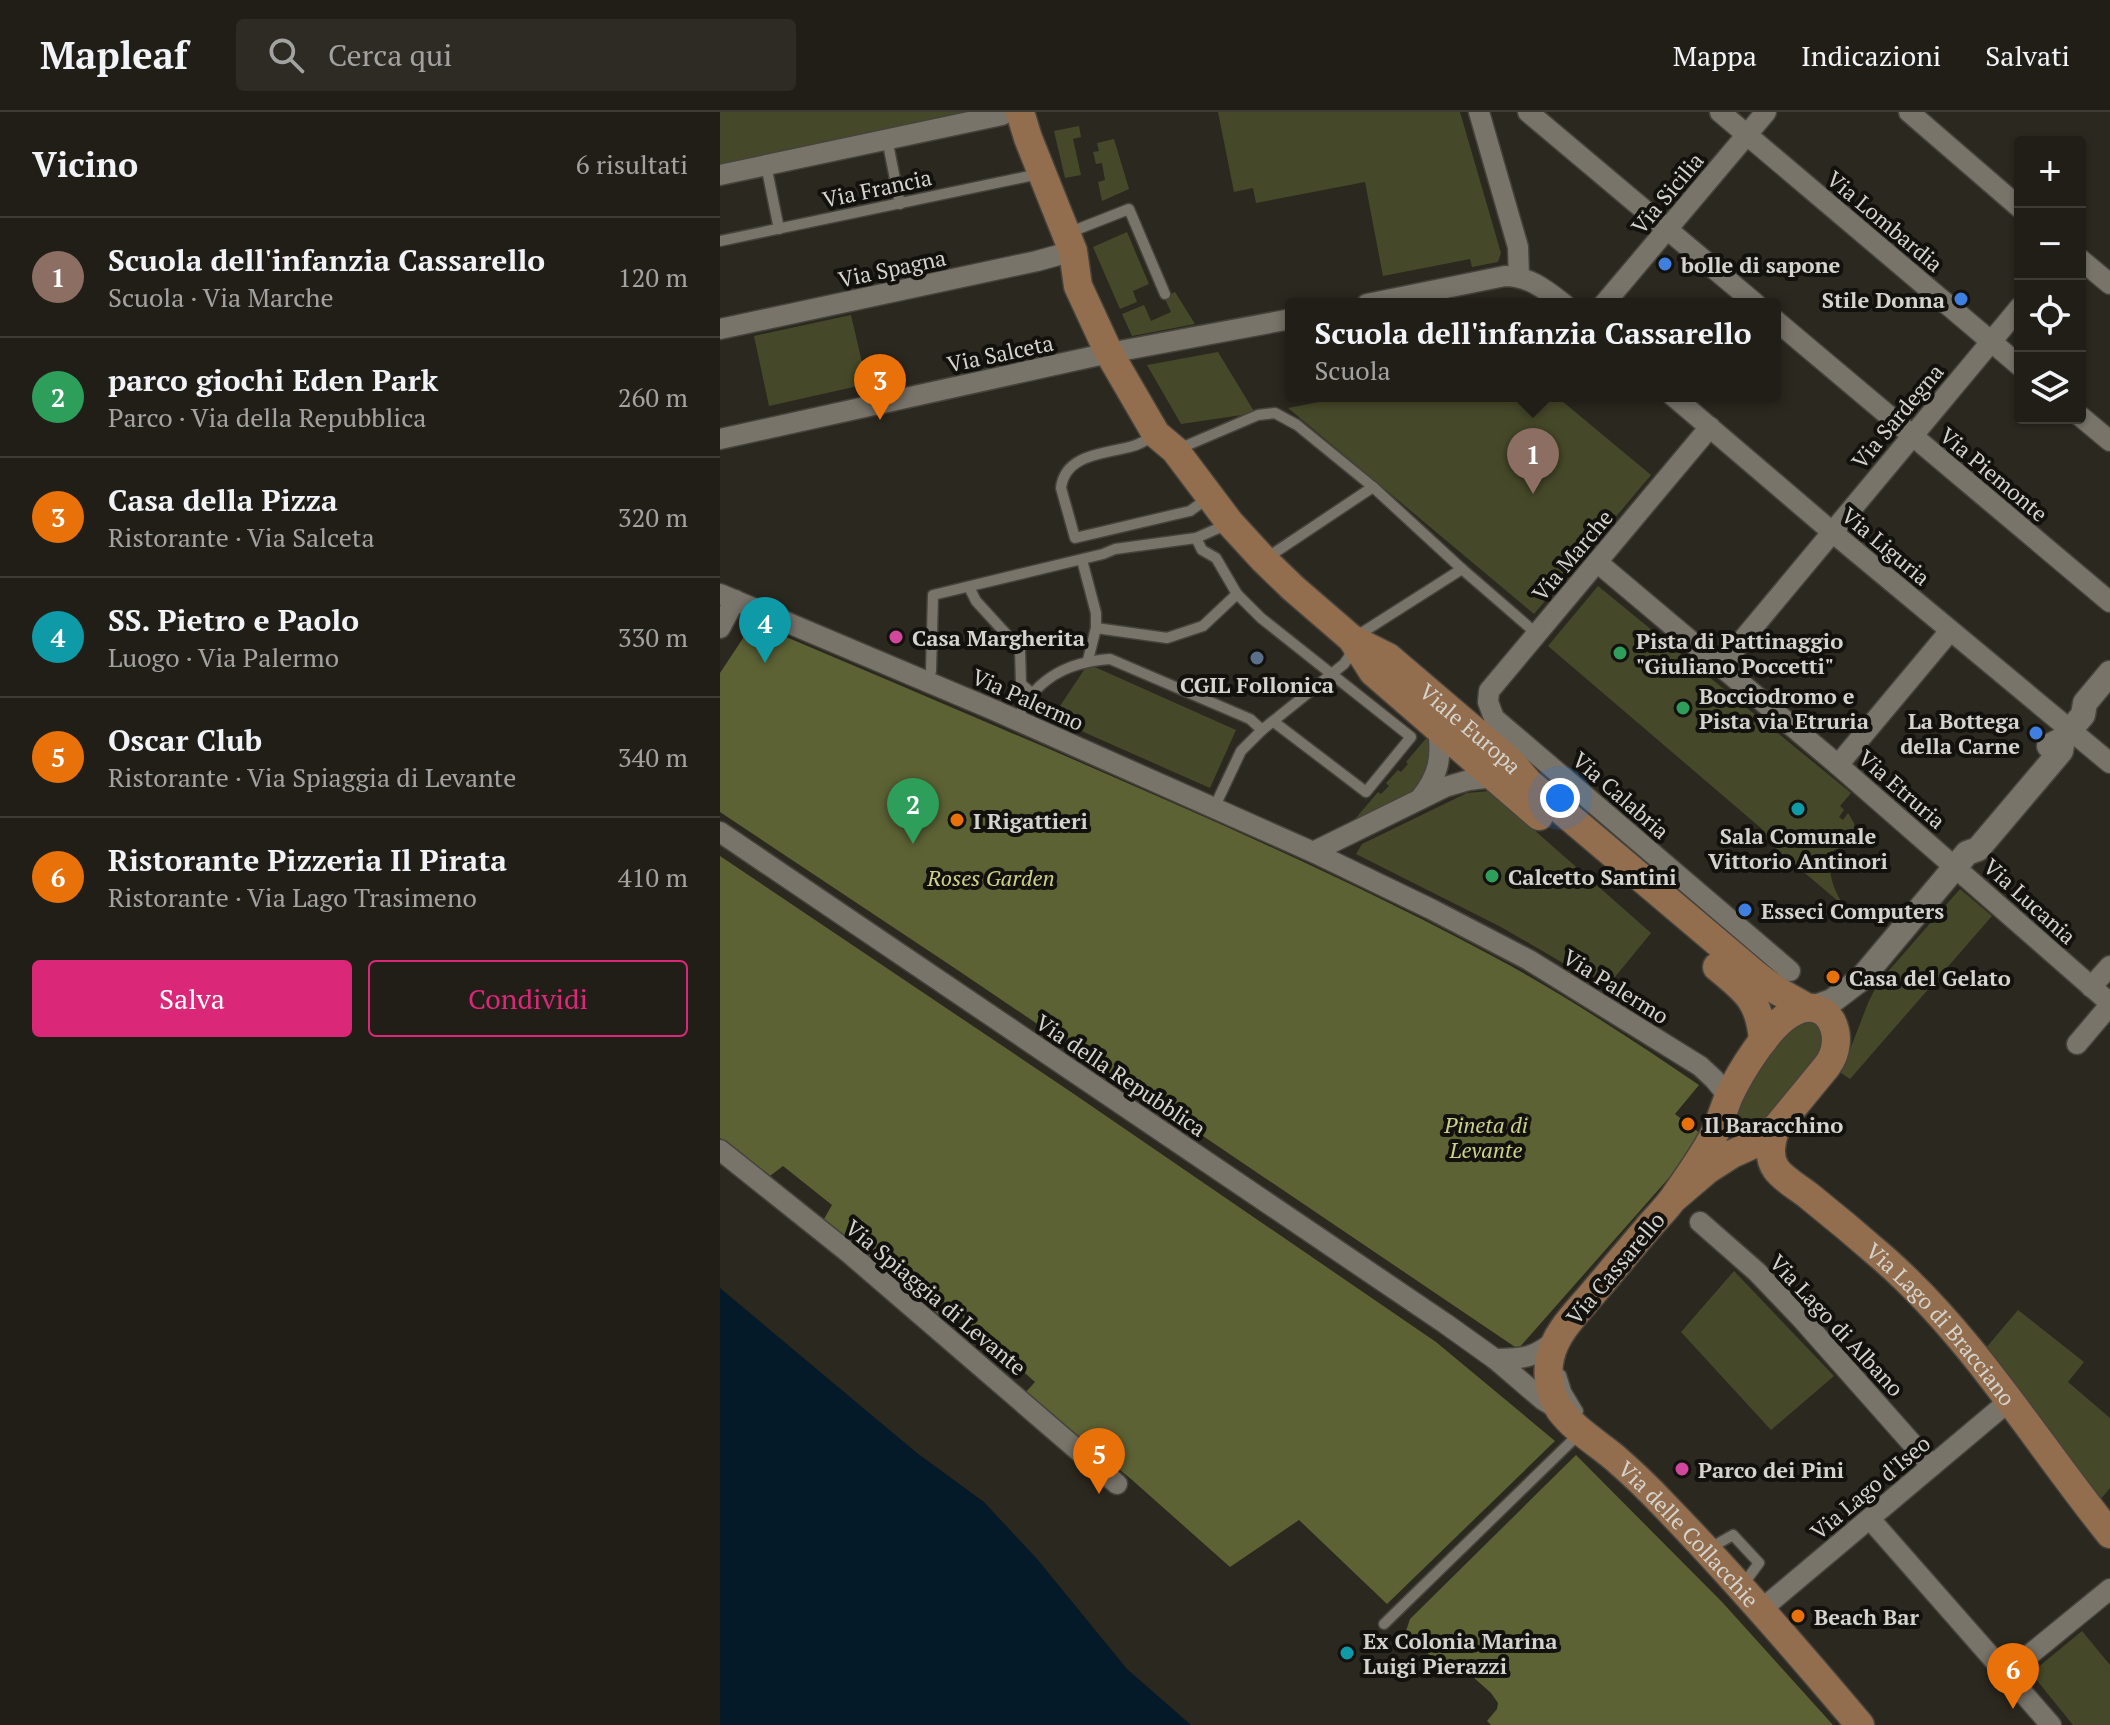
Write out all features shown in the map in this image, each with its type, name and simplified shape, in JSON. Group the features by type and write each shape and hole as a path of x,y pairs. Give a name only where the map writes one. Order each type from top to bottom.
{"main road":[{"name":"Viale Europa","path":"1018,114 1070,242 1078,286 1169,427 1165,442 1230,523 1264,560 1352,639 1388,657 1511,762 1529,783 1758,977 1810,1007"},
{"name":"Viale Europa","path":"1352,639 1373,672 1744,990 1759,1012 1763,1041"},
{"name":"Via Cassarello","path":"1558,1337 1673,1199 1709,1146 1726,1106 1763,1041 1780,1021 1810,1007"},
{"path":"1810,1007 1822,1011 1833,1023 1837,1036"},
{"name":"Via Cassarello","path":"1673,1199 1707,1170 1765,1136 1830,1061 1837,1036"},
{"path":"1726,1106 1727,1138 1731,1143 1738,1145 1765,1136"},
{"name":"Via Lago di Bracciano","path":"1765,1136 1772,1138 1770,1149 1776,1170 1863,1240 1930,1303 1959,1335 2107,1523"},
{"name":"Via delle Collacchie","path":"1558,1337 1549,1360 1549,1379 1561,1411 1662,1502 1762,1609 1860,1725"}],"street":[{"path":"1479,112 1518,247 1519,277"},
{"path":"1528,112 1749,298"},
{"name":"Via Lombardia","path":"1720,112 2014,361"},
{"name":"Via Sicilia","path":"1609,298 1766,112"},
{"path":"1909,112 2014,203"},
{"path":"720,175 1018,114"},
{"name":"Via Spagna","path":"720,329 1037,261 1070,242"},
{"path":"2086,264 2110,284"},
{"path":"1397,298 1505,276 1534,283 1555,298"},
{"name":"Via Sardegna","path":"1720,667 2014,314"},
{"name":"Via Salceta","path":"720,439 1118,352 1285,320"},
{"name":"Via Piemonte","path":"1781,325 2110,602"},
{"name":"Via Liguria","path":"1680,402 2110,763"},
{"path":"2086,421 2110,441"},
{"name":"Via Marche","path":"1494,718 1488,702 1489,691 1710,427"},
{"name":"Via Etruria","path":"1597,562 1838,765 1961,860"},
{"path":"720,628 728,597"},
{"name":"Via Palermo","path":"728,597 928,680 1313,852 1431,909 1529,960 1700,1066 1714,1079 1726,1106"},
{"path":"1838,765 1950,631"},
{"name":"Via Cassarello","path":"1810,1007 1832,1001 1861,979 1961,860 1978,849 1997,828 2061,751 2085,703 2110,673"},
{"name":"Via Cassarello","path":"2072,728 2095,711 2110,692"},
{"name":"Via Calabria","path":"1494,718 1790,971"},
{"path":"1419,800 1432,784 1438,769 1438,728"},
{"path":"1313,852 1445,787 1492,776 1505,776 1529,783"},
{"name":"Via della Repubblica","path":"720,832 1495,1359 1543,1400 1561,1411"},
{"path":"1340,865 1346,837"},
{"name":"Via Lucania","path":"1961,860 2110,1004 2077,1044"},
{"path":"2091,987 2110,966"},
{"name":"Via Cassarello","path":"1837,1036 1861,979"},
{"name":"Via Spiaggia di Levante","path":"720,1150 849,1253 1117,1484"},
{"name":"Via Lago di Albano","path":"1700,1222 1757,1272 1801,1318 1932,1466"},
{"path":"1495,1359 1531,1357 1558,1337"},
{"name":"Via Lago d'Iseo","path":"1762,1609 2009,1401"},
{"path":"1870,1519 2051,1725"},
{"path":"2006,1674 2110,1589"}],"lane":[{"path":"887,139 900,204"},
{"path":"766,165 779,229"},
{"name":"Via Francia","path":"720,241 1042,174"},
{"path":"1070,242 1129,209 1165,294"},
{"path":"1209,497 1190,511 1075,538 1061,488 1067,471 1093,454 1165,442 1275,413 1297,425 1373,487 1537,634"},
{"path":"1264,560 1373,487"},
{"path":"928,680 931,671 933,595 1082,560 1115,549 1196,538 1230,523"},
{"path":"1196,538 1202,550 1216,558 1237,594 1261,618 1411,737 1366,792 1274,722"},
{"path":"1082,560 1096,613 1096,628 1088,660"},
{"path":"1214,808 1241,751 1262,730 1334,674 1349,657 1352,639 1462,569"},
{"path":"969,587 976,601 1020,649 1021,684 1032,693"},
{"path":"1096,628 1167,638 1203,626 1237,594"},
{"path":"1017,720 1032,693 1049,678 1088,660 1110,659 1250,719 1262,730"},
{"path":"1384,1624 1587,1427 1572,1404 1562,1379 1558,1337"}],"green space":[{"path":"720,112 978,112 720,164"},
{"path":"1218,112 1460,112 1501,253 1498,262 1472,267 1470,259 1383,276 1365,182 1256,203 1253,188 1234,192"},
{"path":"1079,126 1081,137 1073,139 1081,175 1065,178 1054,131"},
{"path":"1114,139 1129,189 1102,201 1098,182 1105,180 1102,163 1096,164 1093,152 1099,151 1097,143"},
{"path":"1127,232 1149,284 1133,291 1137,302 1120,309 1093,247"},
{"path":"1175,292 1195,324 1132,336 1122,314 1144,305 1151,321 1171,312 1164,297"},
{"path":"851,315 867,384 769,406 754,336"},
{"path":"1218,352 1255,413 1181,424 1147,365"},
{"path":"1318,402 1563,402 1651,475 1534,614 1288,408"},
{"name":"Bocciodromo e Pista via Etruria","path":"1598,586 1851,793 1840,806 1844,810 1839,817 1843,820 1848,813 1854,823 1855,835 1848,845 1834,850 1825,862 1829,864 1834,887 1845,907 1759,834 1762,829 1548,646"},
{"name":"Pineta di Levante","path":"753,623 1265,844 1388,902 1509,965 1699,1085 1675,1114 1705,1137 1518,1349 720,812 720,673"},
{"path":"1088,664 1236,730 1210,788 1052,718"},
{"path":"1429,735 1434,756 1415,791 1350,825 1378,792 1381,794 1389,786 1386,783 1398,770 1401,772"},
{"name":"Calcetto Santini","path":"1490,791 1651,933 1606,988 1501,927 1356,854 1362,844 1467,793"},
{"path":"720,856 1436,1342 1555,1441 1387,1604 1299,1520 1230,1567 1131,1479 1025,1393 1035,1382 955,1311 945,1320 824,1219 832,1205 783,1166 770,1176 720,1138"},
{"path":"1960,889 1992,916 1850,1079 1841,1073 1878,983"},
{"path":"1812,1022 1823,1030 1826,1049 1760,1129 1744,1136 1736,1132 1733,1123 1751,1077 1793,1026"},
{"path":"1734,1271 1834,1376 1771,1430 1681,1332"},
{"path":"2018,1310 2084,1362 2068,1382 2110,1418 2110,1488 2099,1501 1985,1349"},
{"path":"1576,1455 1723,1603 1833,1725 1491,1725 1487,1721 1498,1703 1491,1693 1473,1677 1441,1667 1406,1631 1410,1619"},
{"path":"2082,1631 2110,1665 2110,1725 2073,1725 2031,1673"}],"water":[{"path":"720,1288 917,1453 984,1502 1038,1560 1127,1669 1191,1725 720,1725"}],"place":[{"name":"bolle di sapone","path":"1665,264"},
{"name":"Stile Donna","path":"1961,299"},
{"name":"Casa della Pizza","path":"880,420"},
{"name":"Scuola dell'infanzia Cassarello","path":"1533,494"},
{"name":"Casa Margherita","path":"896,637"},
{"name":"Pista di Pattinaggio \"Giuliano Poccetti\"","path":"1620,653"},
{"name":"CGIL Follonica","path":"1257,658"},
{"name":"SS. Pietro e Paolo","path":"765,663"},
{"name":"Bocciodromo e Pista via Etruria","path":"1683,708"},
{"name":"La Bottega della Carne","path":"2036,733"},
{"name":"Sala Comunale Vittorio Antinori","path":"1798,809"},
{"name":"I Rigattieri","path":"957,820"},
{"name":"parco giochi Eden Park","path":"913,844"},
{"name":"Calcetto Santini","path":"1492,876"},
{"name":"Esseci Computers","path":"1745,910"},
{"name":"Casa del Gelato","path":"1833,977"},
{"name":"Il Baracchino","path":"1688,1124"},
{"name":"Parco dei Pini","path":"1682,1469"},
{"name":"Oscar Club","path":"1099,1494"},
{"name":"Beach Bar","path":"1798,1616"},
{"name":"Ex Colonia Marina Luigi Pierazzi","path":"1347,1653"},
{"name":"Ristorante Pizzeria Il Pirata","path":"2013,1709"}],"park label":[{"name":"Roses Garden","path":"991,877"}]}
